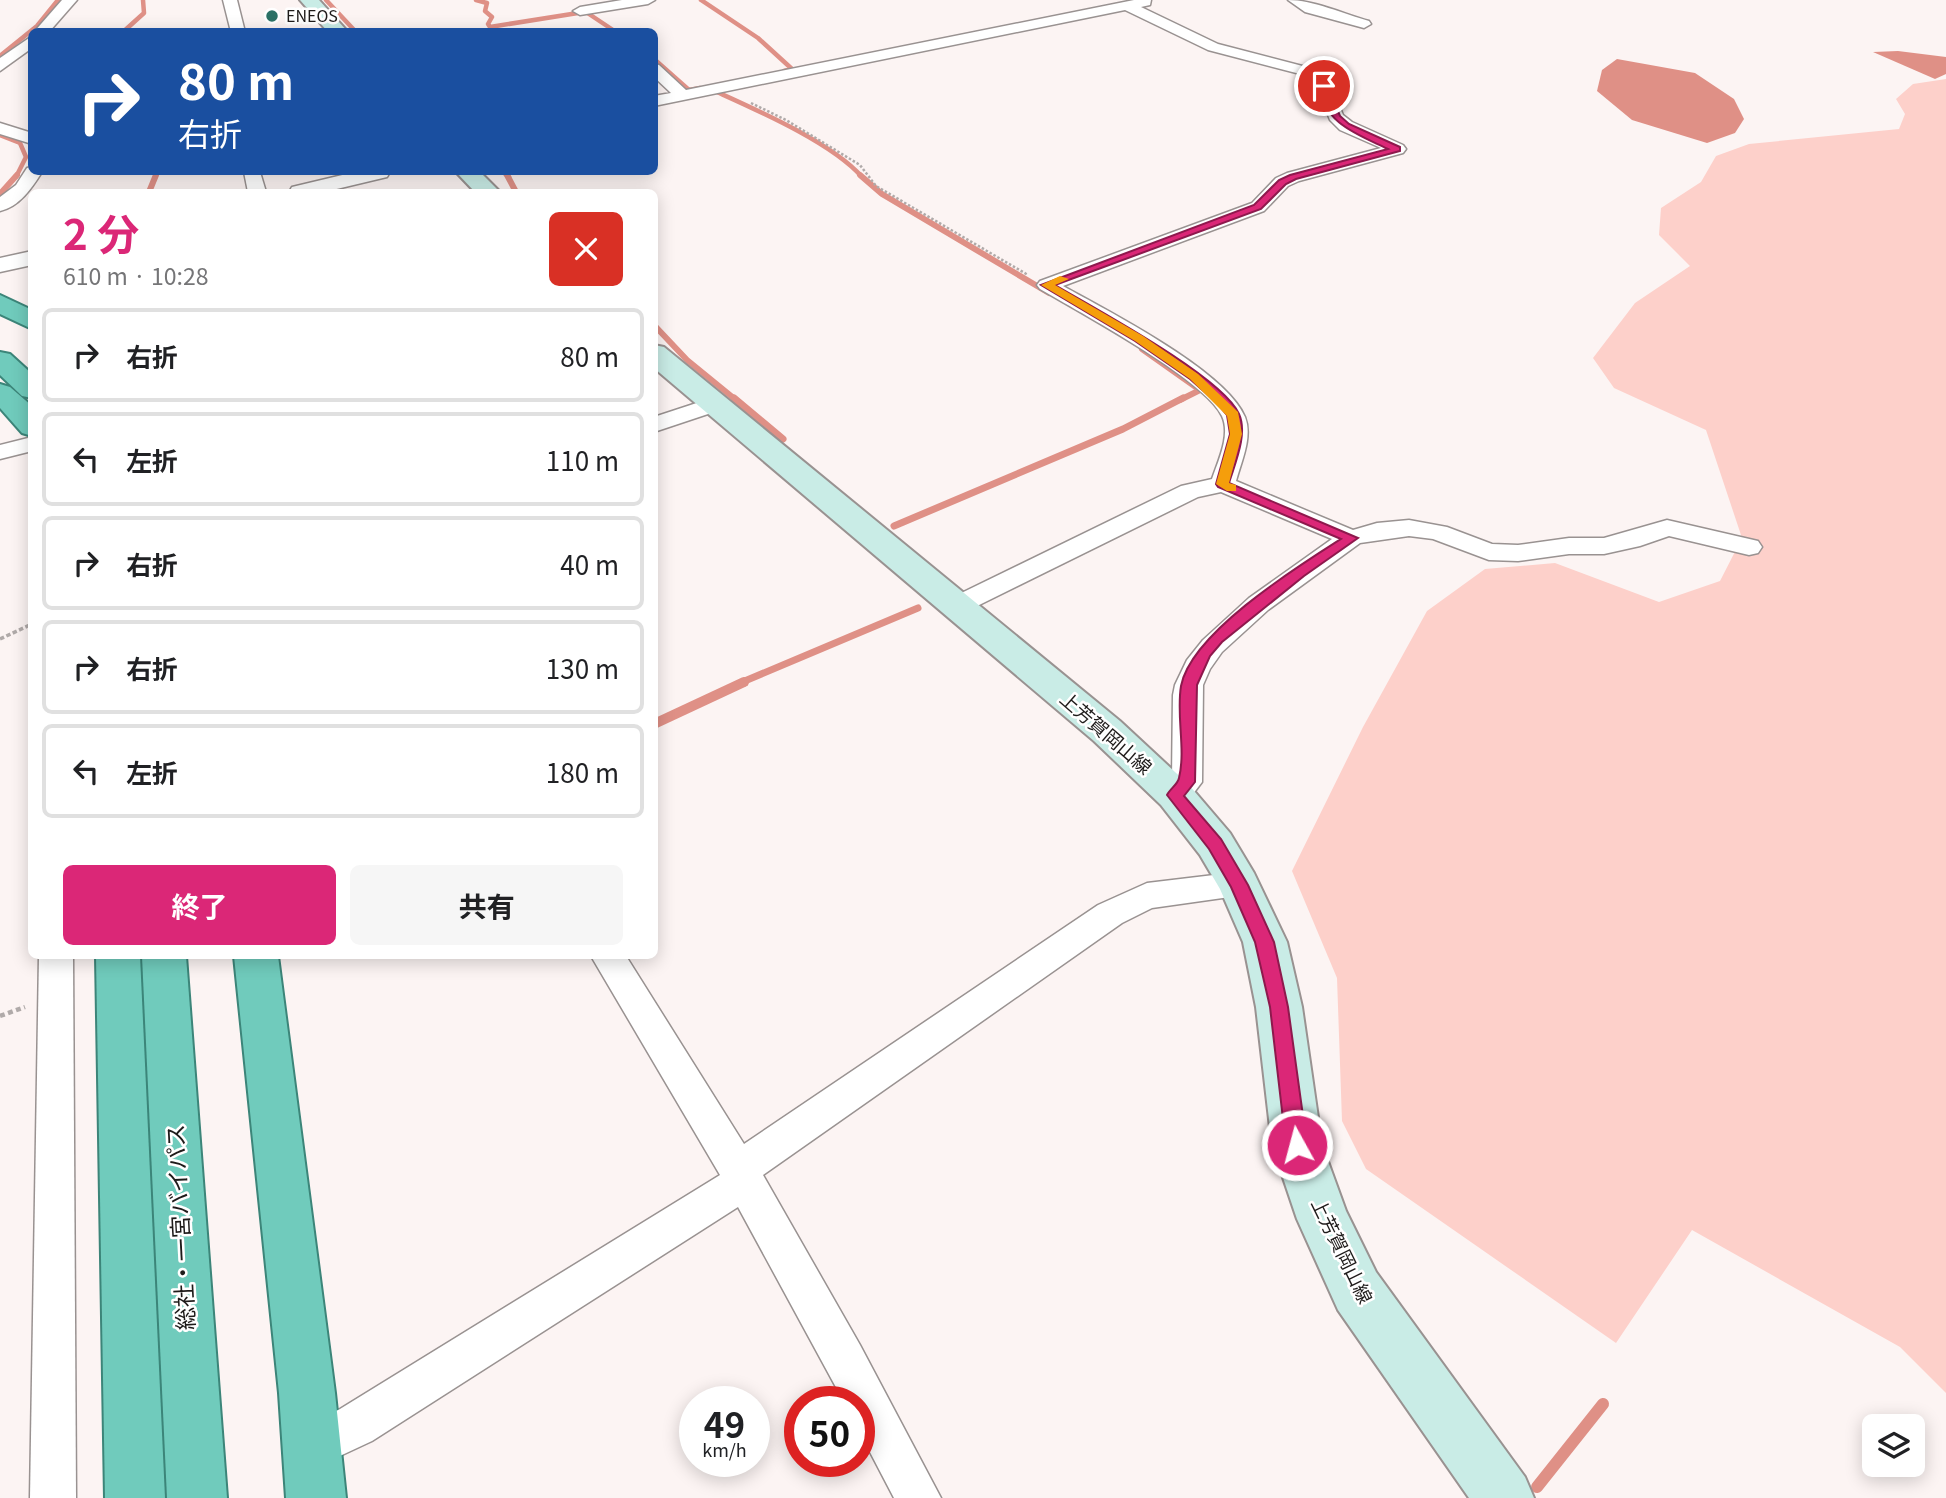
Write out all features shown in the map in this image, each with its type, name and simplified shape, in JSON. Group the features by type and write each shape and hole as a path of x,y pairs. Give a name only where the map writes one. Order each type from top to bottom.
{"highway":[{"path":"0,303 28,319"},
{"path":"0,360 28,386"},
{"path":"0,393 28,422"},
{"path":"118,959 135,1498"},
{"name":"総社・一宮バイパス","path":"164,959 197,1498"},
{"path":"256,959 316,1498"}],"main road":[{"path":"309,0 335,28"},
{"path":"470,175 485,189"},
{"name":"上芳賀岡山線","path":"658,356 1107,731 1175,795 1215,844 1239,885 1265,942 1279,1007 1297,1145 1323,1219 1357,1291 1504,1498"}],"street":[{"path":"45,28 70,0"},
{"path":"230,0 237,28"},
{"path":"569,0 594,22"},
{"path":"580,11 648,0"},
{"path":"658,101 1154,0"},
{"path":"1295,0 1310,9 1364,24"},
{"path":"1046,285 1258,207 1282,182 1293,177 1397,149 1346,126 1336,117 1324,86 1309,72 1213,47 1127,6"},
{"path":"0,66 28,43"},
{"path":"658,72 682,95"},
{"path":"0,128 28,138"},
{"path":"0,206 23,188 31,175"},
{"path":"312,189 367,175"},
{"path":"0,265 28,259"},
{"path":"1046,285 1139,338 1194,376 1221,400 1233,415 1236,434 1223,484"},
{"path":"658,424 715,404"},
{"path":"0,452 28,445"},
{"path":"956,606 1190,491 1223,484 1351,538"},
{"path":"1175,795 1187,782 1189,685 1204,654 1217,639 1299,572 1351,538 1377,531 1409,528 1437,532 1489,552 1518,553 1569,546 1604,546 1631,541 1667,528 1749,547"},
{"path":"312,1447 356,1425 747,1168 1110,914 1147,896 1239,885"},
{"path":"53,1498 57,959"},
{"path":"610,959 747,1168 918,1498"}],"path":[{"path":"719,88 786,120 860,165 876,186 1046,285"},
{"path":"0,639 28,626"}],"shaded area":[{"path":"1898,51 1946,57 1946,74 1935,79 1873,52"},
{"path":"1617,59 1695,73 1734,99 1744,119 1735,133 1707,143 1632,120 1597,91 1602,70"},
{"path":"1946,79 1946,1393 1900,1347 1692,1230 1616,1343 1366,1169 1342,1121 1337,978 1292,871 1363,727 1427,611 1485,569 1555,563 1659,602 1720,581 1742,538 1706,430 1614,388 1593,358 1635,303 1690,266 1659,235 1661,208 1701,182 1716,156 1749,144 1899,129 1905,114 1896,99 1913,84"}],"waterway":[{"path":"35,28 58,0"},
{"path":"127,28 144,13 143,0"},
{"path":"326,0 352,28"},
{"path":"476,0 487,3 485,11 492,17 488,24 490,27 578,13"},
{"path":"701,0 758,38 792,69 784,71"},
{"path":"586,12 610,28"},
{"path":"0,56 28,33"},
{"path":"658,63 689,90 700,88"},
{"path":"717,92 814,140 860,175"},
{"path":"0,135 20,143 26,157 17,175"},
{"path":"0,194 17,175"},
{"path":"150,189 156,175"},
{"path":"860,175 882,194 1049,293"},
{"path":"507,176 514,189"},
{"path":"658,329 687,360 736,400"},
{"path":"1142,349 1200,390 1180,400"},
{"path":"734,398 783,439"},
{"path":"894,526 1123,429 1183,398"},
{"path":"740,683 918,608"},
{"path":"658,722 744,682"},
{"path":"1537,1487 1603,1404"}],"slow traffic":[{"path":"1063,279 1046,285 1139,338 1194,376 1221,400 1233,415 1236,434 1223,484 1231,488"}],"place":[{"name":"ENEOS","path":"272,16"}],"route":[{"path":"1297,1145 1279,1007 1265,942 1239,885 1215,844 1175,795 1187,782 1189,685 1204,654 1217,639 1299,572 1351,538 1336,529 1223,484 1236,434 1233,415 1221,400 1194,376 1139,338 1046,285 1258,207 1282,182 1293,177 1397,149 1346,126 1336,117 1324,86"}]}
